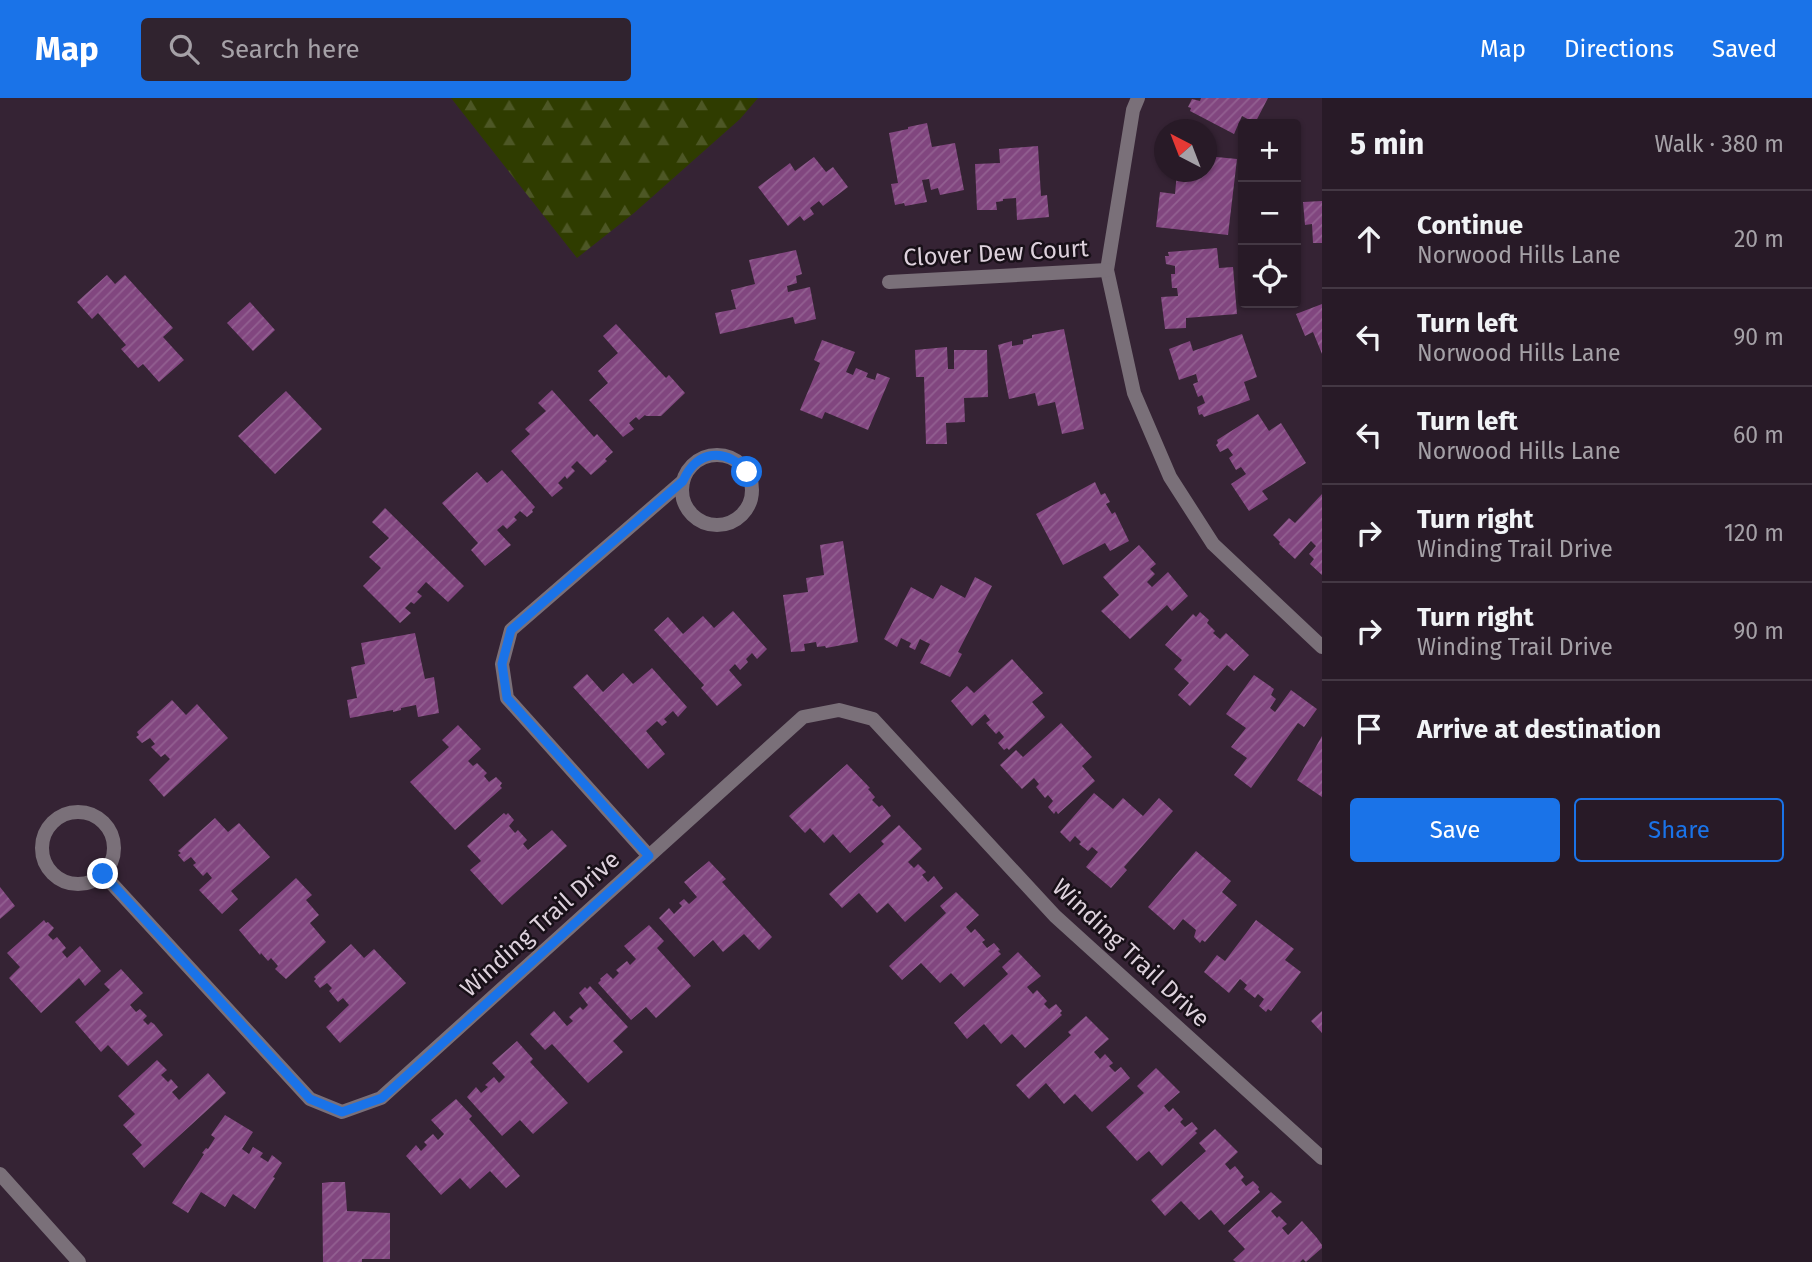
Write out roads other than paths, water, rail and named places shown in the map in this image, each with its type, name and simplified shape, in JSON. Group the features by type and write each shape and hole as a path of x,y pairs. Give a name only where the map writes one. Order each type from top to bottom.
{"street":[{"path":"1138,98 1133,110 1107,270 1134,393 1170,477 1213,544 1322,647"},
{"name":"Clover Dew Court","path":"888,282 1107,270"},
{"path":"649,856 507,698 502,664 511,630 683,481 689,469 699,460 712,455 725,456 738,462 747,472 751,484 751,498 745,510 735,520 708,524 696,518 687,508 682,495 683,481"},
{"name":"Winding Trail Drive","path":"103,874 310,1099 342,1112 382,1098 803,717 839,710 873,719 1055,916 1322,1158"},
{"path":"80,811 94,814 105,823 113,835 115,849 112,863 103,874 91,882 77,884 63,881 52,873 44,860 42,846 45,832 54,821 66,813 80,811"},
{"path":"0,1174 79,1262"}]}
